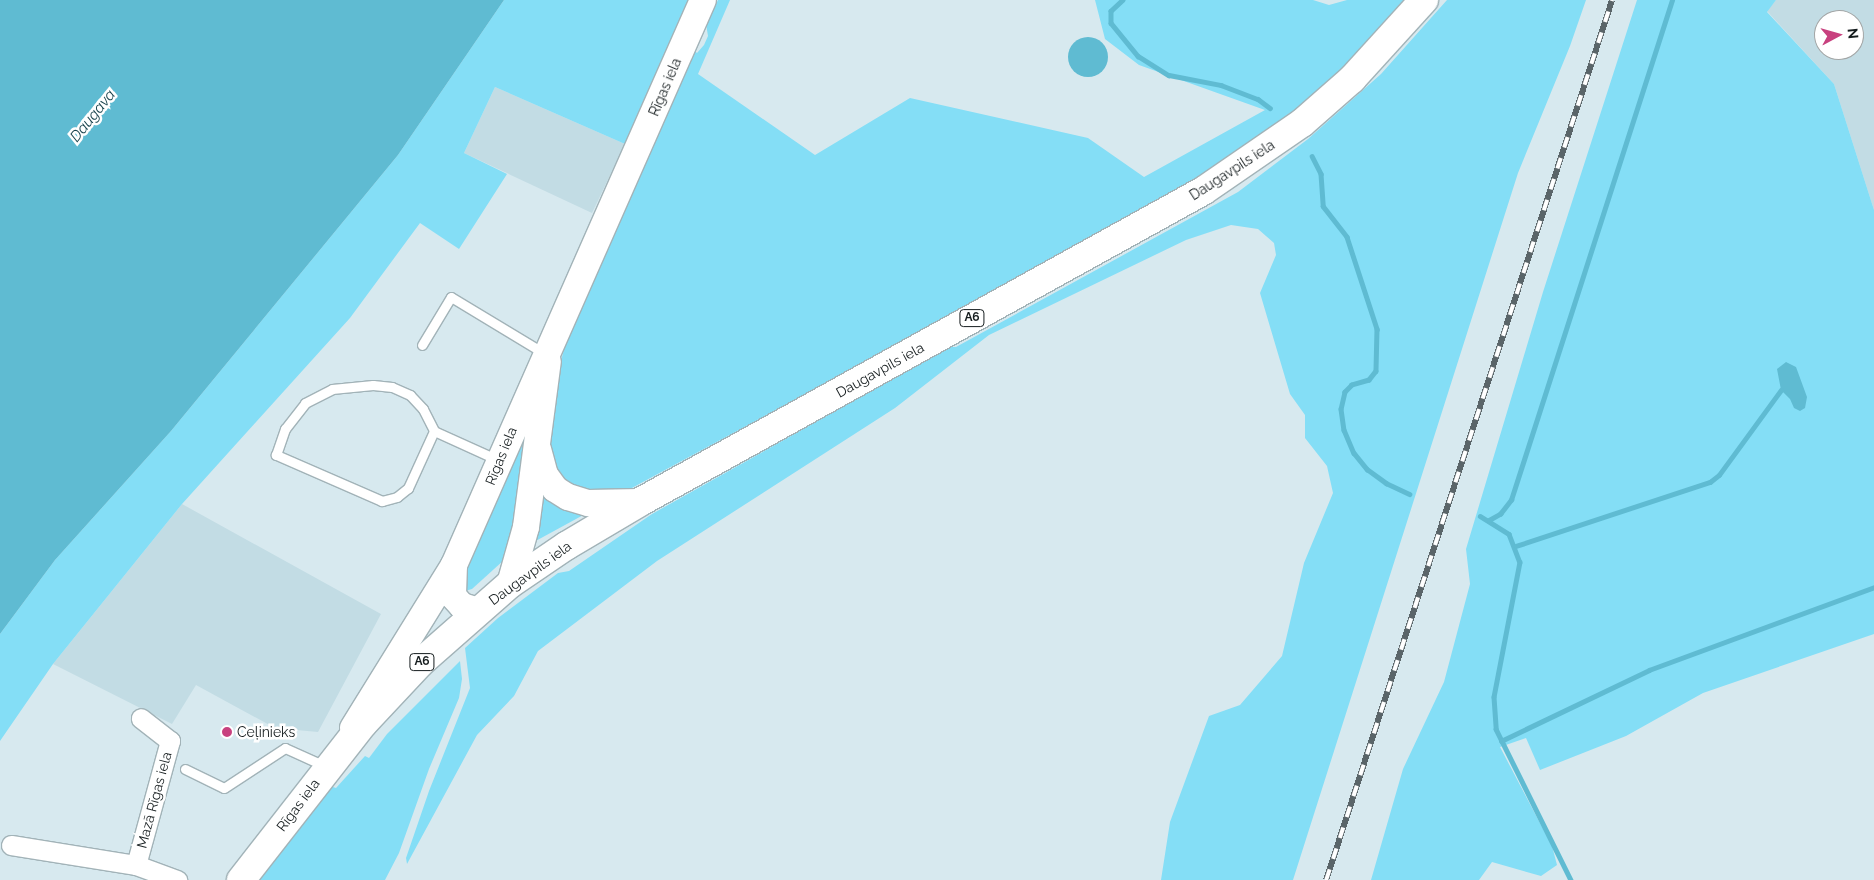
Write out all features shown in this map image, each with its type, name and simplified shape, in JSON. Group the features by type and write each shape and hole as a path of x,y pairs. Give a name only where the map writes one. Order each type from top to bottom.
{"highway":[{"name":"Daugavpils iela","path":"335,758 420,664 478,610 510,584 566,546 640,502 1203,191 1302,123 1352,79 1424,0"},
{"name":"Rīgas iela","path":"241,880 335,758"}],"main road":[{"name":"Rīgas iela","path":"335,758 361,712 454,565 500,462 527,393 548,356 703,0"},
{"path":"510,584 526,527 548,356"},
{"path":"537,446 545,476 555,488 568,497 588,504 640,502"},
{"path":"454,565 453,596 462,606 478,610"}],"street":[{"name":"Mazā Rīgas iela","path":"136,865 170,741 142,718"},
{"name":"Mazā Rīgas iela","path":"11,845 136,865 178,880"}],"lane":[{"path":"422,345 451,297 548,356"},
{"path":"434,431 408,488 397,497 382,501 276,455 286,429 305,403 322,392 351,385 383,385 410,395 423,409 434,431 500,462"},
{"path":"185,770 224,788 285,748 335,758"}],"shaded area":[{"path":"504,0 688,0 625,144 495,87 464,153 507,174 459,249 420,223 350,318 182,504 53,664 0,741 0,634 55,560 171,431 398,155"},
{"path":"718,0 730,0 698,74 815,155 910,98 1088,138 1144,177 1265,110 1139,65 1105,39 1095,0 1313,0 1329,5 1347,0 1409,0 1353,59 1271,133 1219,169 619,495 579,496 547,466 559,369 565,345 692,49 697,53 704,45 708,36 706,24"},
{"path":"1447,0 1586,0 1570,46 1518,173 1293,880 1161,880 1170,822 1209,716 1240,705 1282,656 1304,563 1333,493 1327,466 1305,438 1305,415 1290,394 1260,293 1276,255 1274,243 1258,229 1231,225 1186,240 989,335 895,408 657,561 538,651 514,696 477,735 407,864 406,858 429,791 470,688 465,648 498,618 558,573 569,571 652,514 950,347 956,347 1238,192 1308,139 1381,74"},
{"path":"1637,0 1776,0 1767,12 1834,84 1874,210 1874,634 1703,693 1626,736 1540,770 1526,738 1500,747 1552,846 1557,865 1541,876 1492,862 1479,880 1371,880 1403,769 1444,682 1470,584 1466,549 1543,292"},
{"path":"1776,0 1874,0 1874,210 1834,84 1767,11"},
{"path":"495,87 625,144 592,213 464,153"},
{"path":"530,420 519,516 504,560 472,589 465,591 458,580"},
{"path":"541,482 587,513 532,543"},
{"path":"182,504 381,614 318,732 275,728 196,685 172,724 53,664"},
{"path":"460,661 462,679 459,698 429,769 399,853 385,880 258,880 330,786 336,788 365,756 369,758 387,734"}],"water":[{"name":"Daugava","path":"0,0 504,0 398,155 171,431 55,560 0,634"},
{"path":"1084,37 1092,37 1099,40 1105,46 1108,57 1105,68 1099,74 1092,77 1084,77 1077,74 1071,68 1068,61 1068,53 1071,46 1077,40"},
{"path":"1786,362 1796,367 1807,397 1805,408 1800,411 1794,408 1790,399 1781,390 1777,369"}],"waterway":[{"path":"1123,0 1111,11 1111,23 1138,56 1169,75 1221,85 1258,99 1270,108"},
{"path":"1489,520 1500,514 1511,500 1672,0"},
{"path":"1312,156 1321,174 1323,206 1347,237 1377,329 1376,371 1369,380 1352,385 1345,392 1341,409 1344,430 1354,453 1367,469 1386,483 1410,494"},
{"path":"1516,546 1710,482 1719,475 1781,390"},
{"path":"1480,516 1509,534 1520,562 1494,697 1496,729 1571,880"},
{"path":"1501,741 1649,670 1874,587"}],"railway":[{"path":"1326,880 1612,0"}],"place":[{"name":"Ceļinieks","path":"227,732"}]}
